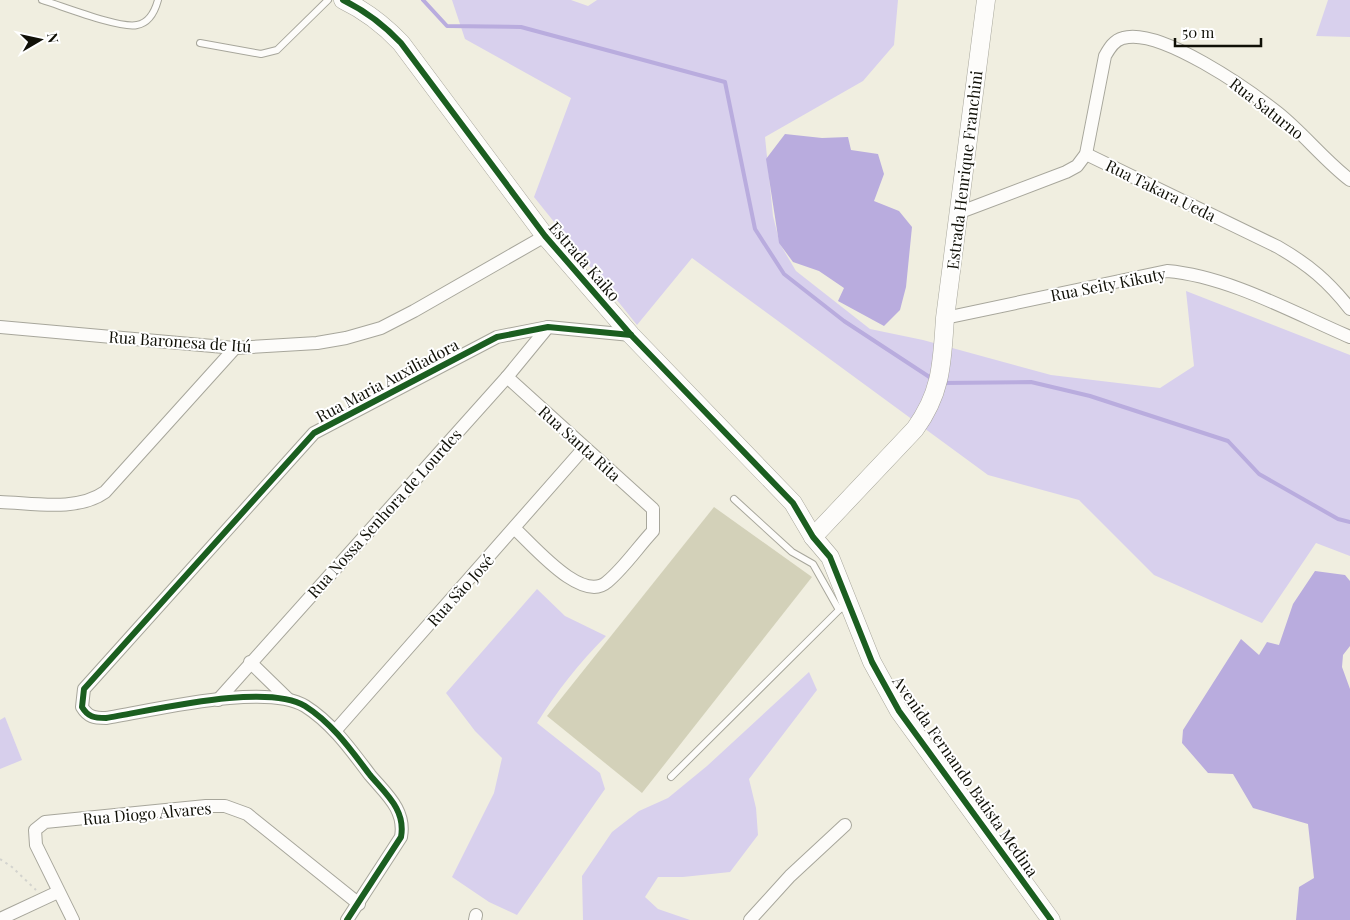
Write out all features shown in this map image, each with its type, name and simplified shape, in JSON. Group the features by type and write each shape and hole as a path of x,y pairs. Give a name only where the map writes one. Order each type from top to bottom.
{"street":[{"name":"Estrada Kaiko","path":"343,0 380,21 401,43 544,236 631,335 793,503 813,537"},
{"name":"Estrada Henrique Franchini","path":"813,537 915,429 926,414 941,376 945,318 986,0"},
{"name":"Rua Saturno","path":"1086,154 1105,56 1114,44 1122,38 1136,37 1166,44 1240,85 1286,120 1350,180"},
{"name":"Rua Takara Ueda","path":"958,212 1074,169 1086,154 1278,247 1307,264 1328,282 1350,309"},
{"name":"Rua Baronesa de Itú","path":"0,327 235,348 317,343 366,333 414,311 544,236"},
{"name":"Rua Seity Kikuty","path":"945,318 1167,271 1188,272 1245,292 1350,337"},
{"name":"Rua Maria Auxiliadora","path":"218,700 106,718 94,718 87,714 82,706 84,689 314,434 497,338 548,326 631,335"},
{"name":"Rua Nossa Senhora de Lourdes","path":"218,700 507,377 548,326"},
{"path":"0,502 66,504 96,499 105,492 235,348"},
{"name":"Rua Santa Rita","path":"507,377 653,509 653,531 606,583 595,587 585,587 571,580 515,528"},
{"name":"Rua São José","path":"335,731 584,448"},
{"name":"Avenida Fernando Batista Medina","path":"813,537 830,557 843,606 899,711 1050,920"},
{"path":"250,662 288,698 305,706 335,731 398,808 403,826 401,836 347,920"},
{"path":"218,700 288,698"},
{"name":"Rua Diogo Alvares","path":"73,920 36,844 34,836 39,825 45,822 224,806 247,814 359,904"},
{"path":"750,920 790,876 845,826"},
{"path":"0,919 58,892"}],"lane":[{"path":"42,0 118,24 136,25 148,20 155,11 158,0"},
{"path":"200,43 261,54 277,50 328,0"},
{"path":"671,777 843,606 814,564 792,552 734,499"}],"path":[{"path":"0,859 12,867 45,898"}],"shaded area":[{"path":"452,0 571,0 588,6 597,0 898,0 894,45 863,81 765,137 773,216 780,244 796,271 870,329 923,340 1051,375 1160,388 1194,366 1186,291 1350,355 1350,556 1316,543 1262,623 1154,575 1079,500 988,475 692,258 637,325 534,197 571,98 465,39"},
{"path":"1328,0 1350,0 1350,37 1316,36"},
{"path":"785,134 822,138 848,137 851,150 878,154 884,174 874,201 899,211 912,227 906,287 900,310 884,326 838,301 844,288 819,271 793,262 779,243 766,159"},
{"path":"1315,571 1345,575 1350,581 1350,646 1343,655 1342,667 1350,689 1350,920 1296,920 1299,887 1314,878 1308,824 1253,808 1233,774 1208,773 1182,743 1183,730 1241,639 1259,655 1267,642 1279,645 1293,604"},
{"path":"537,589 565,616 606,636 569,678 537,723 600,773 605,789 517,915 489,902 452,877 494,793 502,758 475,731 446,693"},
{"path":"809,672 817,690 749,779 756,808 758,835 730,872 683,877 658,877 645,897 658,909 690,920 583,920 582,876 612,832 639,811 668,798 707,766"},
{"path":"5,717 22,760 0,769 0,720"}],"building":[{"path":"714,507 812,577 642,793 547,716"}],"waterway":[{"path":"423,0 447,26 521,27 725,82 755,229 784,274 844,321 934,380"},
{"path":"942,383 1031,382 1090,396 1228,441 1259,474 1338,519 1350,522"}],"cycle path":[{"path":"343,0 374,18 401,43 545,236 631,335 793,503 813,537 830,557 872,662 899,711 1051,920"},
{"path":"347,920 401,837 402,827 398,811 388,796 324,720 305,706 287,699 264,697 208,700 98,718 89,715 82,707 84,689 314,433 497,337 548,327 631,335"}]}
